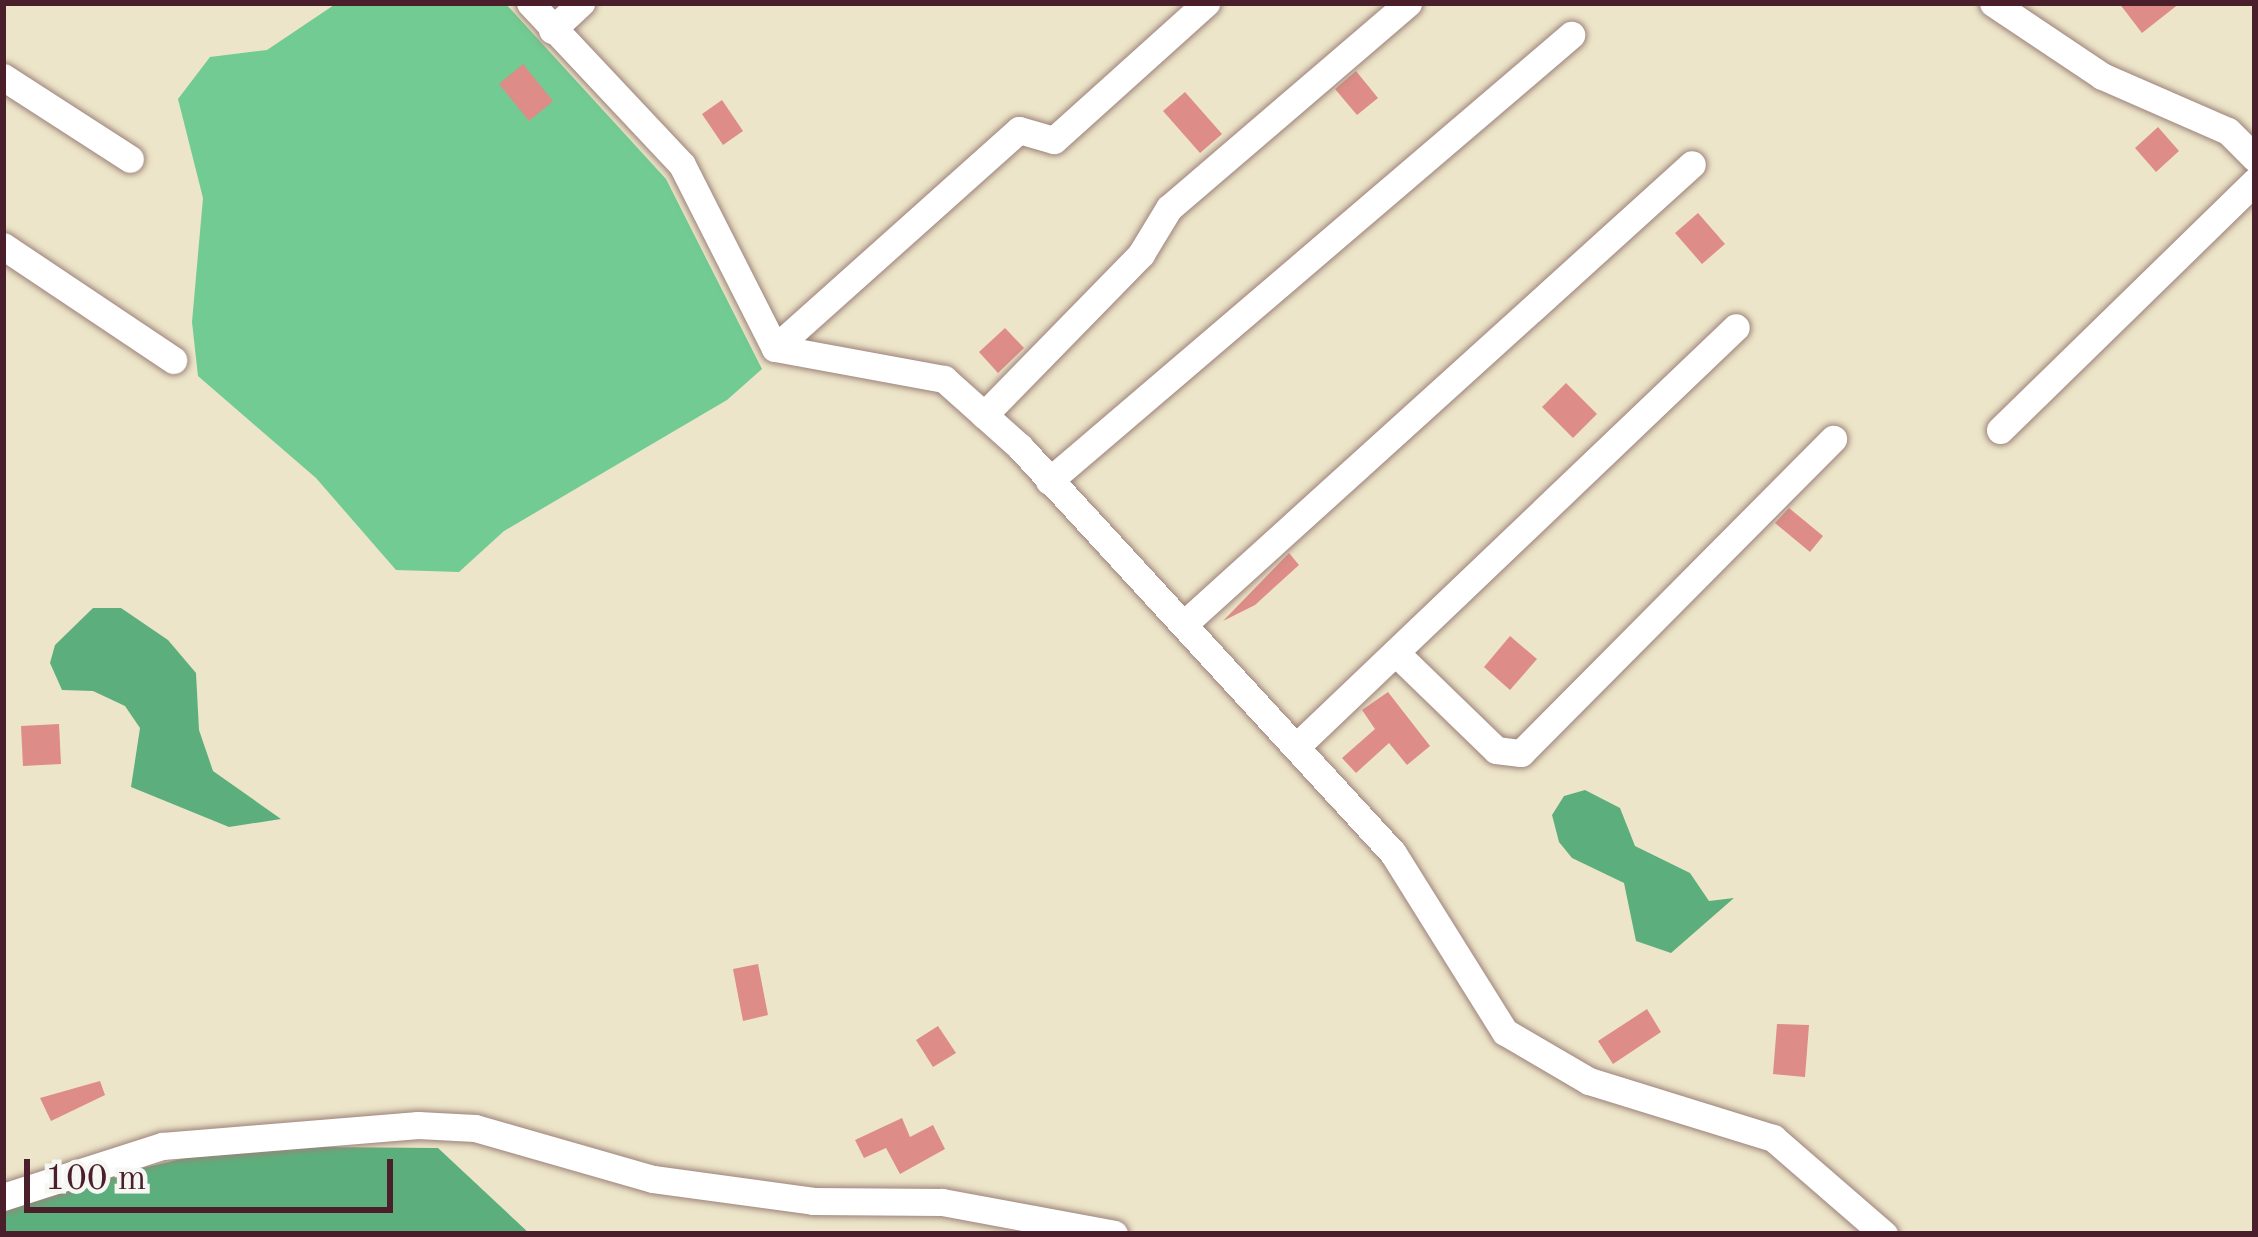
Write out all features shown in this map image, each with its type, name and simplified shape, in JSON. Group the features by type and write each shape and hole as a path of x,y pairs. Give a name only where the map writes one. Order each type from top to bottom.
{"street":[{"path":"530,3 682,165 775,348"},
{"path":"551,29 580,3"},
{"path":"775,348 1019,130 1054,140 1206,3"},
{"path":"985,415 1141,254 1168,208 1408,3"},
{"path":"1993,3 2102,76 2228,131 2255,158"},
{"path":"1049,481 1571,35"},
{"path":"3,77 130,159"},
{"path":"1184,624 1692,164"},
{"path":"2000,430 2255,181"},
{"path":"3,246 173,360"},
{"path":"1298,745 1736,327"},
{"path":"775,348 944,379 1049,481 1393,853 1505,1032 1589,1081 1773,1138 1884,1234"},
{"path":"1397,654 1496,750 1521,753 1833,439"},
{"path":"3,1197 162,1146 418,1125 476,1128 653,1179 813,1202 942,1202 1114,1234"}],"green space":[{"path":"337,3 505,3 666,179 762,369 727,400 504,531 459,572 396,570 316,478 198,376 192,322 203,198 178,99 210,57 267,50"},
{"path":"93,608 121,608 168,640 196,673 199,730 213,771 281,819 229,827 131,787 140,728 125,706 93,691 62,690 50,663 55,645"},
{"path":"1585,790 1620,808 1635,846 1690,873 1709,901 1734,898 1671,953 1636,941 1624,883 1572,858 1559,842 1552,815 1564,796"},
{"path":"438,1148 530,1234 3,1234 3,1209 49,1190 215,1151"}],"building":[{"path":"2119,3 2180,3 2142,33"},
{"path":"523,64 553,101 529,121 499,84"},
{"path":"1356,71 1378,98 1357,115 1335,89"},
{"path":"1185,92 1222,134 1200,153 1163,111"},
{"path":"722,100 743,131 723,145 702,114"},
{"path":"2158,127 2179,151 2156,172 2135,148"},
{"path":"1698,213 1725,244 1702,264 1675,233"},
{"path":"1005,328 1024,348 998,373 979,352"},
{"path":"1566,383 1597,414 1573,438 1542,407"},
{"path":"1789,508 1823,536 1810,552 1775,523"},
{"path":"1289,553 1299,565 1255,605 1223,621"},
{"path":"1510,636 1537,659 1510,690 1484,667"},
{"path":"1388,692 1430,746 1407,765 1389,743 1356,773 1342,758 1375,729 1362,710"},
{"path":"59,724 61,764 23,766 21,726"},
{"path":"758,964 768,1015 743,1021 733,969"},
{"path":"1647,1009 1661,1032 1613,1064 1598,1041"},
{"path":"1777,1024 1809,1025 1805,1077 1773,1074"},
{"path":"938,1026 956,1053 933,1067 916,1040"},
{"path":"100,1081 105,1095 51,1121 40,1098"},
{"path":"902,1118 910,1137 933,1125 945,1149 900,1174 886,1148 864,1158 855,1140"}]}
